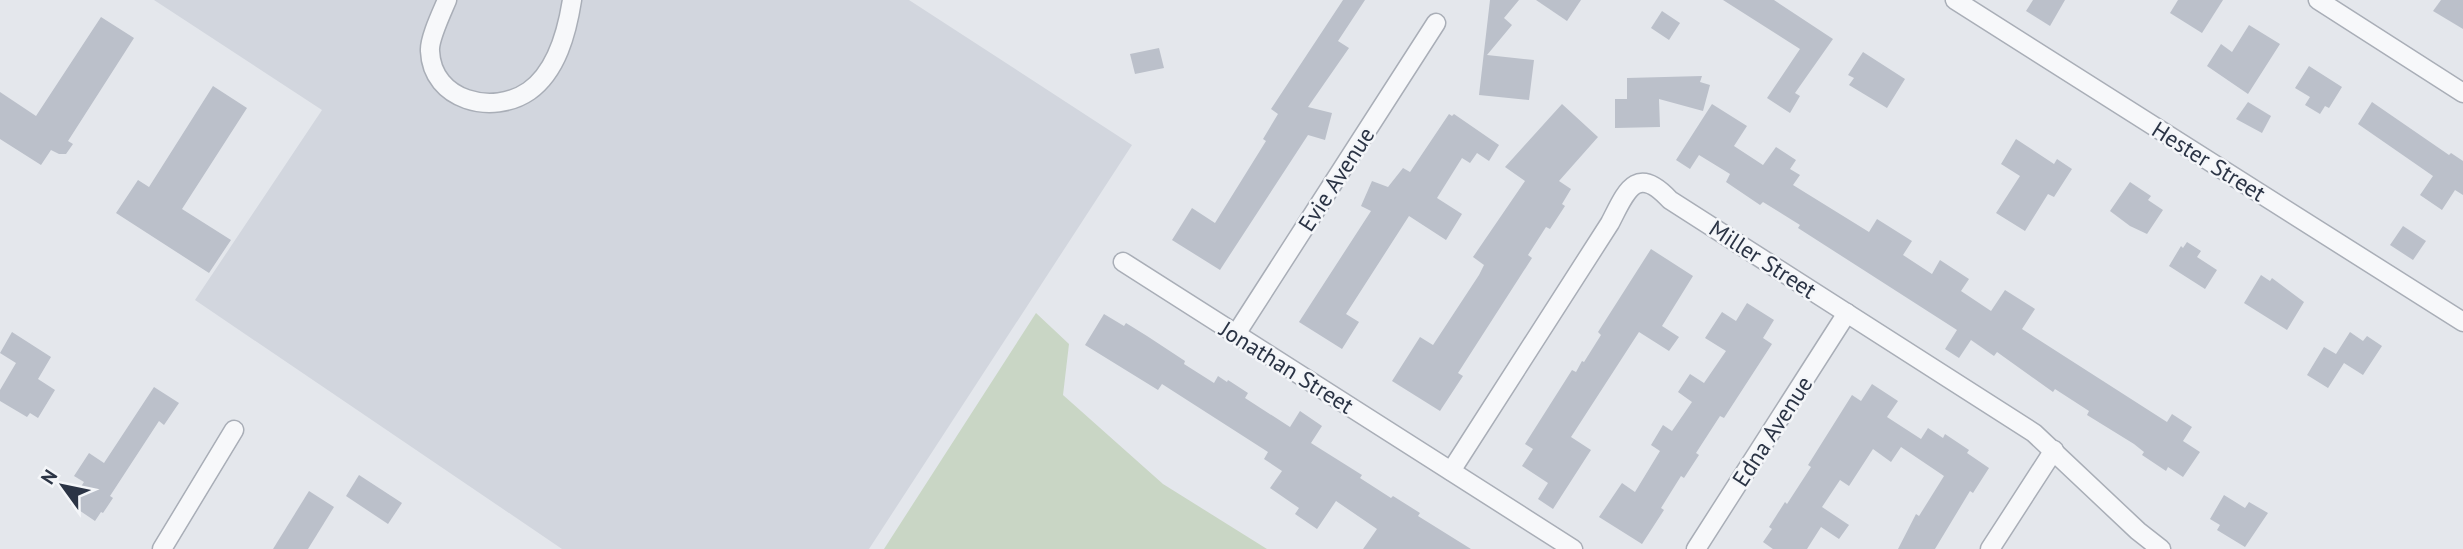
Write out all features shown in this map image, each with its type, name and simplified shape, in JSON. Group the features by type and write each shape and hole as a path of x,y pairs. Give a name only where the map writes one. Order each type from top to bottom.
{"street":[{"path":"447,0 429,49 434,71 445,88 467,100 490,104 509,102 530,90 548,70 561,47 572,0"},
{"name":"Hester Street","path":"1955,0 2463,322"},
{"path":"2318,0 2463,93"},
{"name":"Evie Avenue","path":"1236,334 1436,23"},
{"name":"Miller Street","path":"1451,471 1610,223 1626,192 1637,182 1646,182 1660,188 1670,200 2034,433 2138,531 2161,549"},
{"name":"Jonathan Street","path":"1124,262 1451,471"},
{"name":"Edna Avenue","path":"1696,549 1847,313"},
{"path":"162,549 234,430"},
{"path":"1990,549 2054,450"},
{"path":"1451,471 1573,549"}],"shaded area":[{"path":"154,0 909,0 1132,145 869,549 562,549 195,300 322,110"}],"green space":[{"path":"1036,313 1069,344 1063,395 1163,484 1267,549 884,549"}],"building":[{"path":"1343,0 1365,0 1338,41 1349,48 1308,107 1332,113 1325,140 1308,135 1220,270 1172,240 1192,208 1215,223 1266,141 1263,139 1278,114 1271,109"},
{"path":"1490,0 1519,0 1504,18 1512,25 1487,55 1534,60 1529,100 1479,95"},
{"path":"1536,0 1581,0 1567,21"},
{"path":"1723,0 1774,0 1833,39 1795,93 1800,96 1790,113 1767,98 1800,49"},
{"path":"2033,0 2065,0 2050,26 2026,11"},
{"path":"2178,0 2223,0 2202,33 2170,13"},
{"path":"2441,0 2463,0 2463,29 2433,11"},
{"path":"1662,11 1680,23 1669,40 1651,28"},
{"path":"101,17 134,38 68,141 73,144 66,154 51,150 41,165 0,139 0,92 36,116"},
{"path":"2249,25 2280,44 2248,94 2207,66 2221,44 2232,52"},
{"path":"1159,48 1164,68 1135,74 1130,54"},
{"path":"1863,52 1905,79 1887,108 1849,85 1854,78 1848,75"},
{"path":"2309,66 2342,87 2329,108 2325,106 2320,114 2305,105 2310,97 2295,88"},
{"path":"1702,76 1700,82 1710,85 1703,111 1659,99 1660,127 1615,128 1615,99 1627,99 1627,78"},
{"path":"213,86 247,108 182,209 231,240 209,273 116,213 138,180 149,187"},
{"path":"2248,102 2271,116 2262,133 2236,119"},
{"path":"2372,102 2449,155 2451,153 2463,161 2463,195 2455,190 2442,210 2420,195 2433,176 2358,124"},
{"path":"1562,104 1598,137 1559,181 1571,189 1562,204 1565,206 1550,229 1546,227 1528,255 1532,258 1458,373 1463,376 1440,411 1392,381 1420,337 1433,345 1479,275 1484,265 1473,257 1525,181 1505,167"},
{"path":"1712,104 1747,126 1734,146 1763,165 1776,147 1796,160 1790,169 1800,175 1793,185 1869,232 1877,219 1912,241 1903,255 1932,274 1940,260 1969,279 1961,291 1991,311 2005,290 2035,309 2022,329 2167,422 2172,414 2192,427 2183,441 2200,452 2183,477 2168,467 2166,471 2142,455 2144,452 2134,444 2087,415 2089,411 2055,389 2053,392 1997,352 1994,356 1971,340 1959,358 1945,349 1957,330 1798,228 1800,225 1763,202 1760,205 1726,182 1730,174 1699,155 1690,169 1676,160"},
{"path":"1449,114 1454,114 1499,145 1489,161 1477,153 1470,163 1462,158 1437,198 1462,214 1446,240 1409,216 1346,314 1359,322 1342,349 1299,322 1371,211 1361,206 1372,181 1388,187 1403,168 1410,172"},
{"path":"2016,139 2054,164 2057,159 2072,169 2054,197 2048,194 2025,231 1996,213 2020,176 2001,164"},
{"path":"2130,182 2151,196 2148,200 2163,210 2147,234 2130,226 2110,211"},
{"path":"2403,226 2426,241 2413,260 2390,245"},
{"path":"2187,242 2201,251 2197,257 2217,270 2205,289 2169,266 2181,246 2183,248"},
{"path":"1651,249 1693,276 1662,326 1679,337 1669,351 1639,332 1571,437 1591,450 1553,509 1538,499 1548,483 1522,466 1533,449 1525,444 1572,370 1576,372 1582,361 1584,362 1601,335 1598,332"},
{"path":"2261,275 2270,281 2272,278 2304,302 2287,330 2244,303"},
{"path":"1747,303 1774,320 1763,338 1772,344 1724,418 1720,416 1696,453 1699,455 1684,478 1681,476 1661,508 1664,510 1642,544 1599,517 1622,483 1635,492 1660,451 1651,445 1663,425 1672,431 1692,402 1678,392 1690,374 1704,383 1726,351 1705,338 1722,312 1736,321"},
{"path":"1104,314 1147,336 1214,383 1218,376 1227,382 1228,380 1248,393 1245,398 1290,427 1300,411 1322,426 1311,443 1362,475 1360,478 1420,513 1418,516 1471,549 1363,549 1377,529 1336,501 1317,529 1295,514 1299,508 1270,488 1282,471 1264,459 1268,452 1162,384 1158,390 1085,345"},
{"path":"12,332 51,357 38,379 55,390 38,418 30,413 27,417 0,401 0,390 16,363 0,353"},
{"path":"2350,332 2363,341 2367,336 2382,346 2363,375 2344,363 2328,388 2307,375 2324,347 2336,354"},
{"path":"1872,384 1898,401 1887,417 1921,439 1928,428 1943,438 1945,434 1989,468 1973,493 1970,491 1935,549 1898,549 1916,514 1919,516 1944,476 1901,447 1891,462 1873,449 1849,486 1840,480 1822,507 1849,525 1839,539 1821,527 1807,549 1773,549 1763,542 1772,529 1769,527 1811,467 1808,465 1852,395 1861,401"},
{"path":"154,387 179,403 164,425 159,421 110,496 113,498 95,521 70,504 84,482 74,476 89,453 104,463"},
{"path":"359,475 402,503 388,524 346,496"},
{"path":"309,491 334,507 308,549 273,549"},
{"path":"2224,495 2245,508 2249,502 2268,513 2245,547 2217,530 2220,525 2210,519"}]}
